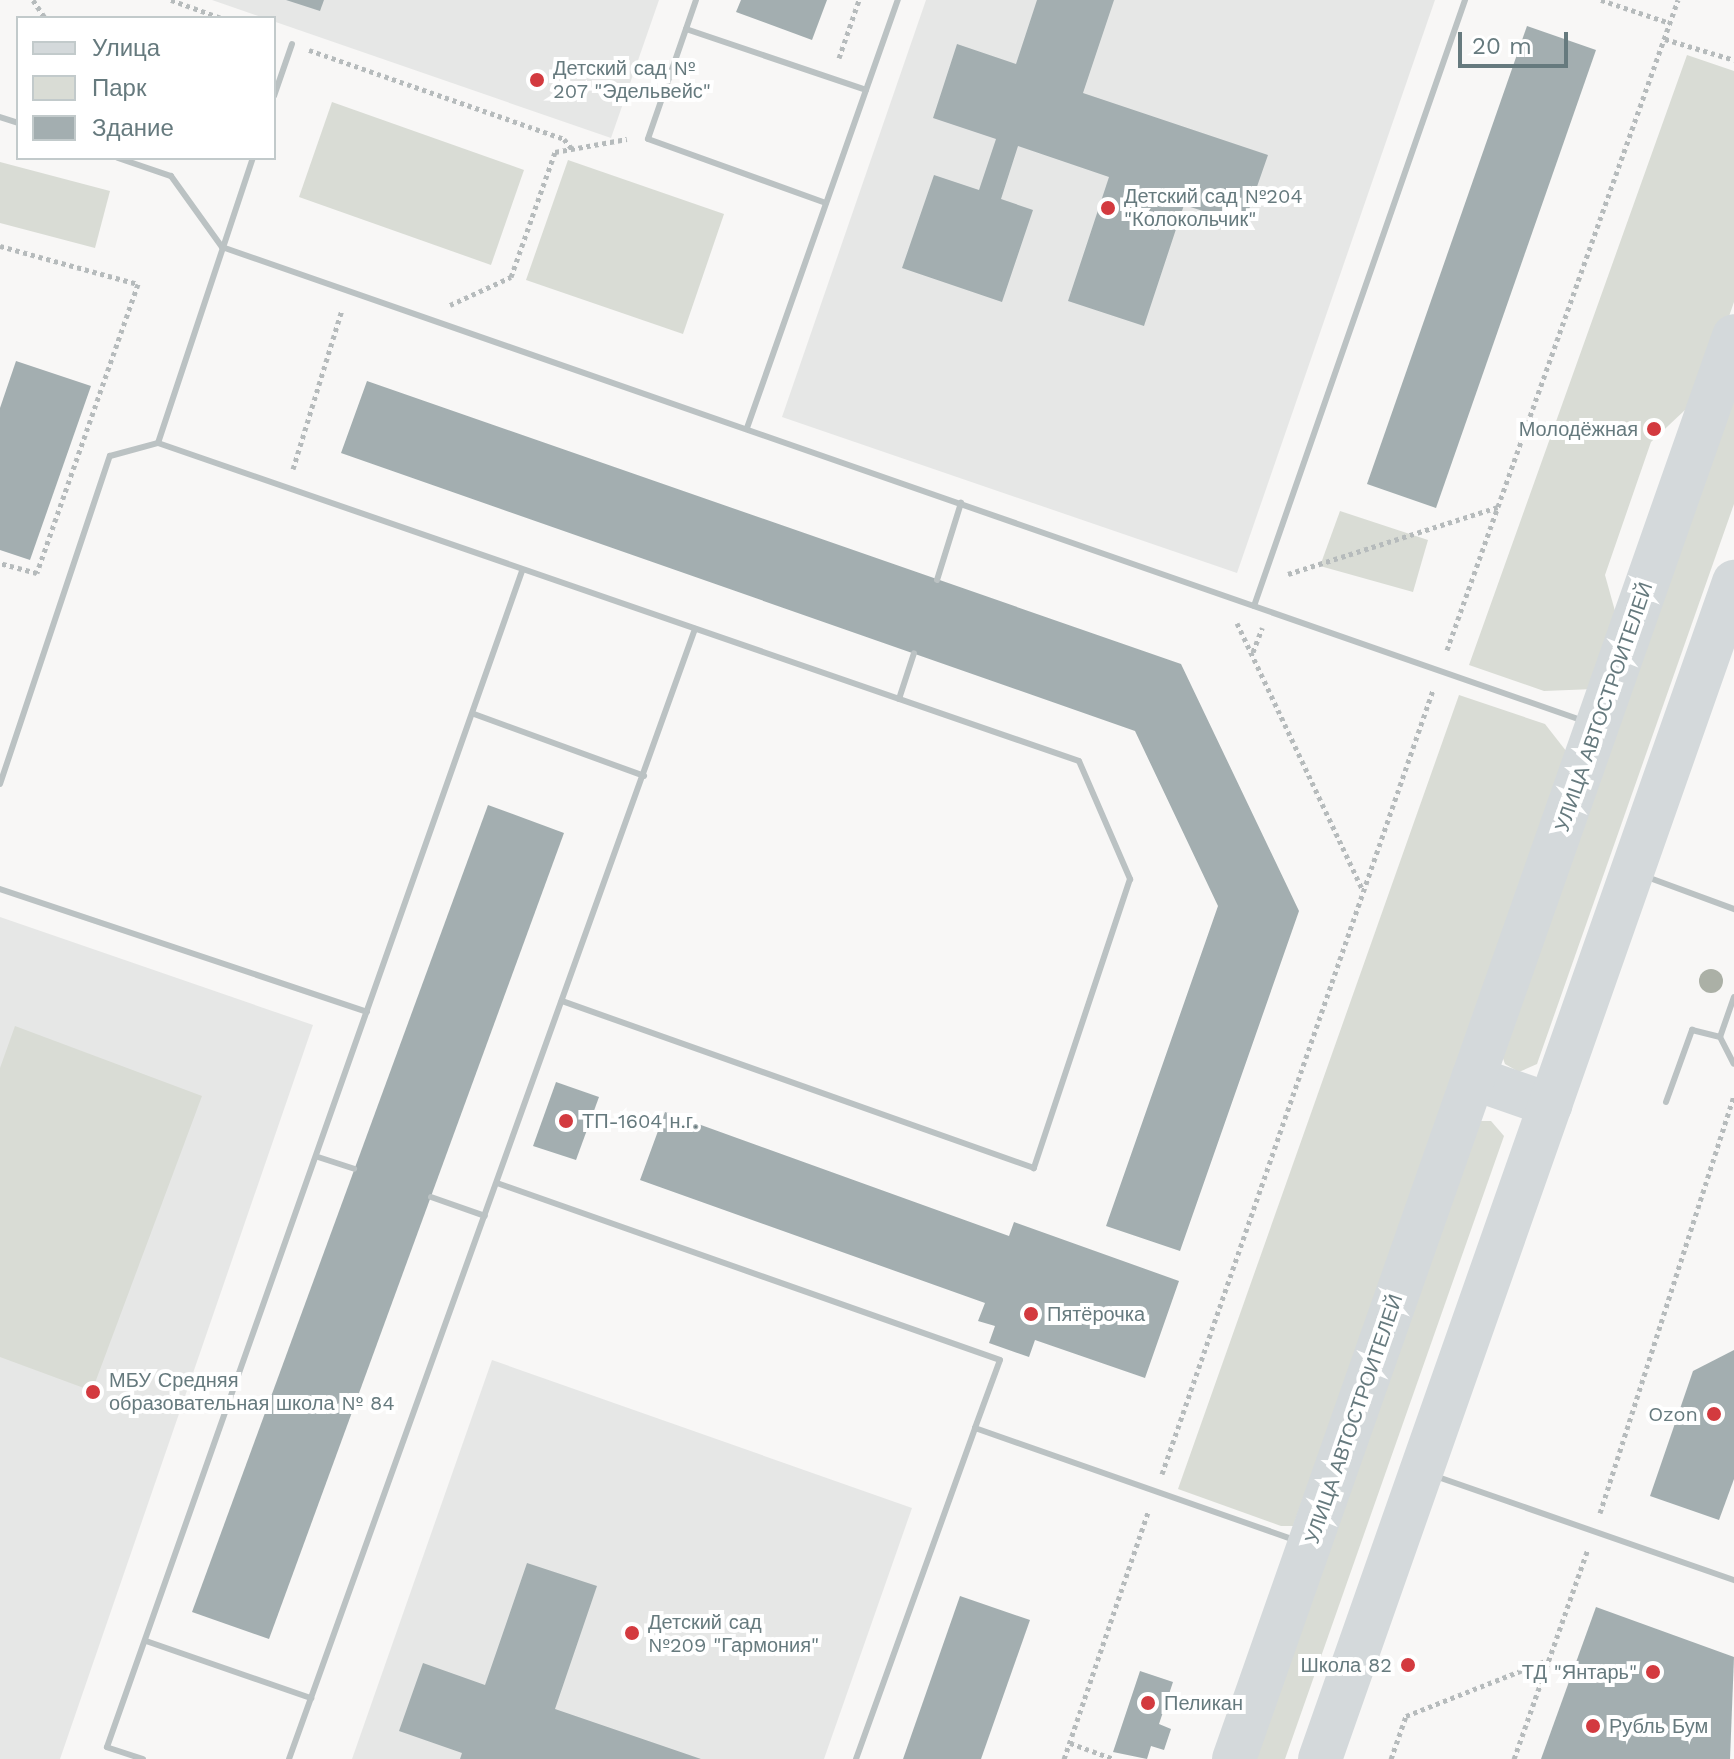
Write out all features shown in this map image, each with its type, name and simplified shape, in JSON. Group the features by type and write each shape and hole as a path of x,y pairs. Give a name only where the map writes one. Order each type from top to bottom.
{"main road":[{"name":"УЛИЦА АВТОСТРОИТЕЛЕЙ","path":"1234,1759 1734,336"},
{"path":"1320,1759 1734,582"},
{"path":"1473,1078 1550,1105"}],"lane":[{"path":"696,0 648,139 826,203"},
{"path":"747,428 898,0"},
{"path":"1254,606 1465,0"},
{"path":"686,29 866,90"},
{"path":"276,90 292,44"},
{"path":"124,160 171,176 222,247 1597,726"},
{"path":"158,443 252,160"},
{"path":"0,784 110,456 158,443 1079,761 1130,879 1034,1168 562,1001"},
{"path":"937,580 961,503"},
{"path":"143,1759 107,1747 318,1157 522,571"},
{"path":"289,1759 695,629"},
{"path":"899,699 914,653"},
{"path":"474,714 644,776"},
{"path":"1632,871 1734,909"},
{"path":"0,889 367,1012"},
{"path":"1734,997 1720,1037 1734,1064"},
{"path":"1666,1102 1692,1030 1720,1037"},
{"path":"318,1157 354,1169"},
{"path":"497,1183 1000,1360 856,1759"},
{"path":"431,1197 485,1216"},
{"path":"975,1428 1309,1545"},
{"path":"1421,1471 1734,1580"},
{"path":"146,1641 311,1698"}],"path":[{"path":"171,0 215,16"},
{"path":"832,78 859,0"},
{"path":"1601,0 1670,23"},
{"path":"1064,1759 1362,891 1678,0"},
{"path":"1665,39 1734,60"},
{"path":"292,44 564,139 572,149"},
{"path":"423,317 511,277 555,152 627,140 632,126"},
{"path":"0,246 138,284 37,573 0,563"},
{"path":"287,489 343,308 358,314"},
{"path":"1280,577 1498,507"},
{"path":"1224,618 1239,624 1362,891"},
{"path":"1514,1759 1594,1531 1734,1095"},
{"path":"1391,1759 1406,1716 1548,1660"},
{"path":"1070,1743 1114,1759"}],"shaded area":[{"name":"Детский сад № 207 \"Эдельвейс\"","path":"212,0 659,0 611,138 276,22 276,16 258,16"},
{"name":"Детский сад №204 \"Колокольчик\"","path":"926,0 1435,0 1237,573 782,417"},
{"name":"МБУ Средняя образовательная школа № 84","path":"0,917 313,1025 60,1759 0,1759"},
{"name":"Детский сад №209 \"Гармония\"","path":"492,1360 912,1508 824,1759 352,1759"}],"green space":[{"path":"1687,55 1734,71 1734,302 1702,394 1651,442 1605,575 1620,629 1594,689 1544,691 1469,665"},
{"path":"332,102 524,170 491,265 299,197"},
{"path":"568,160 724,214 683,334 526,280"},
{"path":"0,162 110,191 95,248 0,223"},
{"path":"1734,392 1734,504 1537,1064 1519,1072 1505,1064 1501,1053"},
{"path":"1340,511 1428,540 1413,592 1320,566"},
{"path":"1459,695 1545,724 1570,756 1293,1526 1281,1526 1178,1489"},
{"path":"15,1026 202,1096 92,1391 0,1357 0,1068"},
{"path":"1470,1121 1491,1121 1504,1136 1285,1759 1245,1759"}],"building":[{"path":"286,0 324,0 320,11"},
{"path":"741,0 827,0 812,40 736,12"},
{"path":"1037,0 1114,0 1083,93 1268,155 1244,224 1184,205 1144,326 1068,301 1109,177 1018,146 1001,199 1033,210 1002,302 902,268 934,175 979,190 996,139 933,118 957,44 1016,64"},
{"path":"1527,26 1596,50 1436,508 1367,484"},
{"path":"16,361 91,386 30,560 0,550 0,408"},
{"path":"367,381 1181,664 1299,911 1180,1251 1106,1226 1218,906 1135,731 341,453"},
{"path":"488,805 564,833 269,1639 192,1612"},
{"name":"ТП-1604 н.г.","path":"556,1082 599,1097 576,1160 533,1146"},
{"path":"665,1112 1009,1236 1014,1222 1179,1281 1145,1378 1035,1340 1029,1357 989,1343 995,1326 978,1321 985,1303 640,1180"},
{"path":"1734,1350 1734,1479 1719,1520 1650,1496 1693,1371"},
{"path":"527,1563 597,1586 555,1709 701,1759 460,1759 462,1753 399,1731 423,1663 485,1685"},
{"path":"960,1596 1030,1620 981,1759 903,1759"},
{"name":"ТД \"Янтарь\"","path":"1596,1607 1734,1657 1730,1759 1541,1759"},
{"name":"Пеликан","path":"1140,1671 1173,1682 1159,1724 1171,1729 1164,1750 1151,1746 1147,1759 1113,1752"}],"place":[{"name":"Детский сад № 207 \"Эдельвейс\"","path":"537,80"},
{"name":"Детский сад №204 \"Колокольчик\"","path":"1108,208"},
{"name":"Молодёжная","path":"1654,429"},
{"name":"ТП-1604 н.г.","path":"566,1121"},
{"name":"Пятёрочка","path":"1031,1314"},
{"name":"МБУ Средняя образовательная школа № 84","path":"93,1392"},
{"name":"Ozon","path":"1714,1414"},
{"name":"Детский сад №209 \"Гармония\"","path":"632,1633"},
{"name":"Школа 82","path":"1408,1665"},
{"name":"ТД \"Янтарь\"","path":"1653,1672"},
{"name":"Пеликан","path":"1148,1703"},
{"name":"Рубль Бум","path":"1593,1726"}]}
